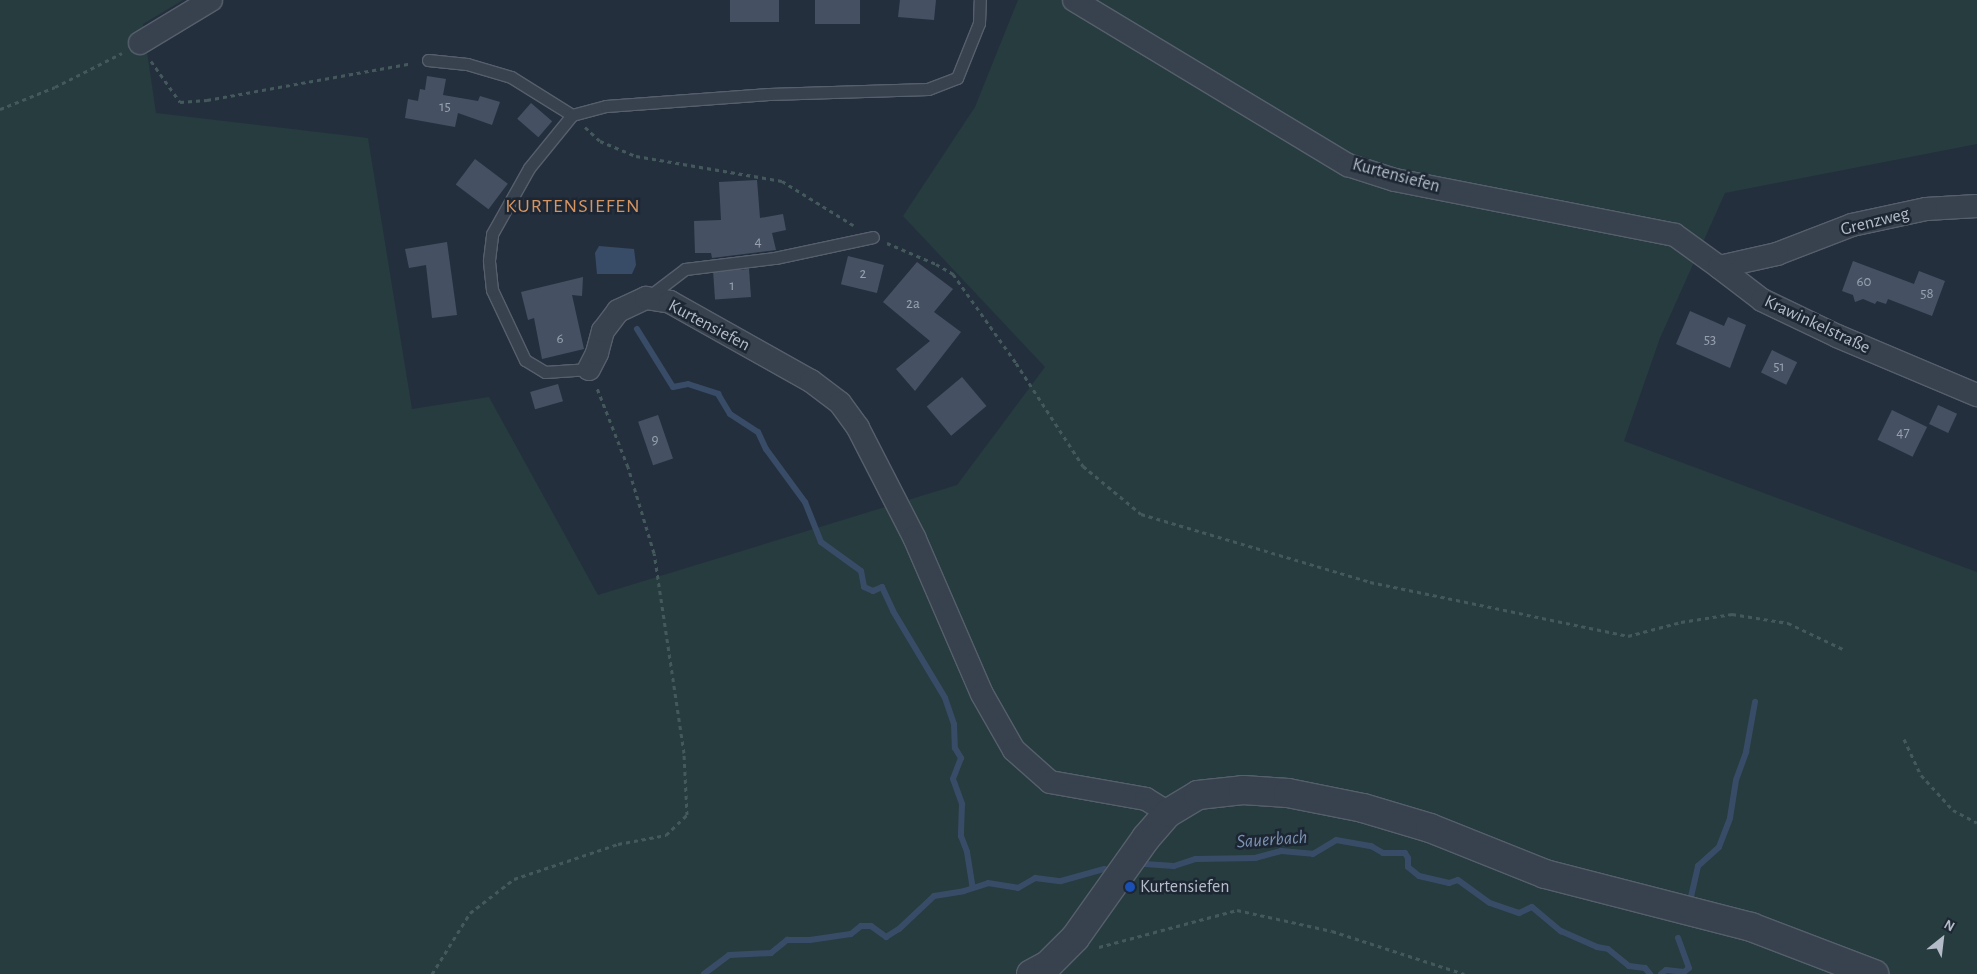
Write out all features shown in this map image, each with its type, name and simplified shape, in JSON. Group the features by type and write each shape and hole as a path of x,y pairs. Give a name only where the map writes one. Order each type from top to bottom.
{"street":[{"path":"140,43 211,0"},
{"name":"Kurtensiefen","path":"1074,0 1348,165 1395,180 1675,235 1719,267"},
{"name":"Grenzweg","path":"1719,267 1777,254 1852,225 1926,209 1977,206"},
{"name":"Krawinkelstraße","path":"1719,267 1762,300 1846,340 1977,395"},
{"name":"Kurtensiefen","path":"589,369 597,353 602,331 618,311 646,298 670,302 811,381 840,403 858,428 914,537 982,694 1014,750 1050,782 1146,798 1168,813"},
{"path":"1031,974 1048,965 1075,938 1146,838 1168,813 1198,795 1243,790 1288,793 1363,808 1430,828 1545,874 1751,927 1874,974"}],"lane":[{"path":"589,369 545,372 525,360 492,290 489,260 492,234 529,168 572,115 606,106 769,94 928,89 957,78 979,23 980,0"},
{"path":"428,60 467,64 511,77 572,115"},
{"path":"646,298 685,269 775,258 873,237"}],"path":[{"path":"0,109 55,87 140,43 158,74 180,102 207,100 428,60"},
{"path":"572,115 600,141 636,156 782,181 873,237 936,264 953,274 1016,363 1083,466 1141,514 1370,582 1628,636 1681,622 1732,614 1788,623 1843,648"},
{"path":"432,974 470,914 514,878 618,844 666,835 687,815 684,753 654,553 628,467 589,369"},
{"path":"1904,739 1921,775 1953,810 1977,823"},
{"path":"1075,938 1095,948 1237,910 1332,930 1464,974"}],"green space":[{"path":"0,0 183,0 143,24 156,113 368,138 412,409 489,397 598,595 957,485 1045,367 903,216 975,107 1018,0 1977,0 1977,144 1725,193 1660,338 1624,441 1977,572 1977,974 0,974"}],"water":[{"path":"599,246 634,249 636,265 632,274 597,274 595,253"}],"building":[{"path":"730,0 779,0 779,22 730,22"},
{"path":"815,0 860,0 860,24 815,24"},
{"path":"900,0 936,0 934,20 898,17"},
{"path":"427,76 446,79 443,95 478,101 480,96 500,102 492,125 458,113 455,127 405,118 408,99 418,101 420,89 425,90"},
{"path":"531,103 552,121 538,137 517,119"},
{"path":"475,159 508,184 488,209 456,185"},
{"path":"757,180 760,218 783,214 786,230 772,233 776,250 712,258 711,253 695,253 694,221 721,220 719,182"},
{"path":"447,242 457,315 432,318 426,265 409,268 405,249"},
{"path":"848,256 884,265 877,293 841,284"},
{"path":"1853,261 1914,284 1919,271 1945,281 1932,316 1888,299 1886,304 1877,301 1875,304 1863,299 1855,302 1853,295 1842,291"},
{"path":"917,262 953,289 934,312 961,332 915,391 896,369 930,341 883,302"},
{"path":"749,269 751,297 715,299 713,272"},
{"path":"583,277 582,296 572,295 584,349 542,359 534,318 528,320 521,292"},
{"path":"1690,311 1724,326 1728,317 1746,325 1730,368 1676,344"},
{"path":"1772,350 1797,362 1786,385 1761,372"},
{"path":"962,377 986,406 951,436 927,407"},
{"path":"558,384 563,401 535,409 530,392"},
{"path":"1938,405 1957,414 1948,433 1929,424"},
{"path":"1892,410 1927,427 1913,457 1878,440"},
{"path":"658,415 673,458 653,465 638,422"}],"waterway":[{"path":"637,329 673,387 688,384 718,394 730,414 758,432 766,449 805,502 821,542 861,571 864,587 873,591 882,587 893,611 945,698 954,724 955,748 961,758 953,779 962,804 961,836 967,852 973,888"},
{"path":"1690,901 1698,866 1719,847 1730,818 1736,780 1746,752 1755,702"},
{"name":"Sauerbach","path":"1145,864 1174,866 1196,859 1255,858 1281,851 1313,854 1336,840 1371,846 1383,853 1405,853 1408,858 1408,867 1419,876 1449,883 1458,880 1490,903 1519,913 1532,907 1561,931 1597,947 1608,949 1629,966 1645,968 1650,974"},
{"name":"Sauerbach","path":"704,974 729,955 771,953 787,940 810,940 851,934 861,926 871,926 886,937 899,929 934,896 964,891 988,883 1018,888 1035,878 1061,881 1104,869"},
{"path":"1661,974 1666,970 1684,972 1689,968 1678,938"}],"place":[{"name":"Kurtensiefen","path":"1130,887"}],"district":[{"name":"KURTENSIEFEN","path":"573,206"}]}
